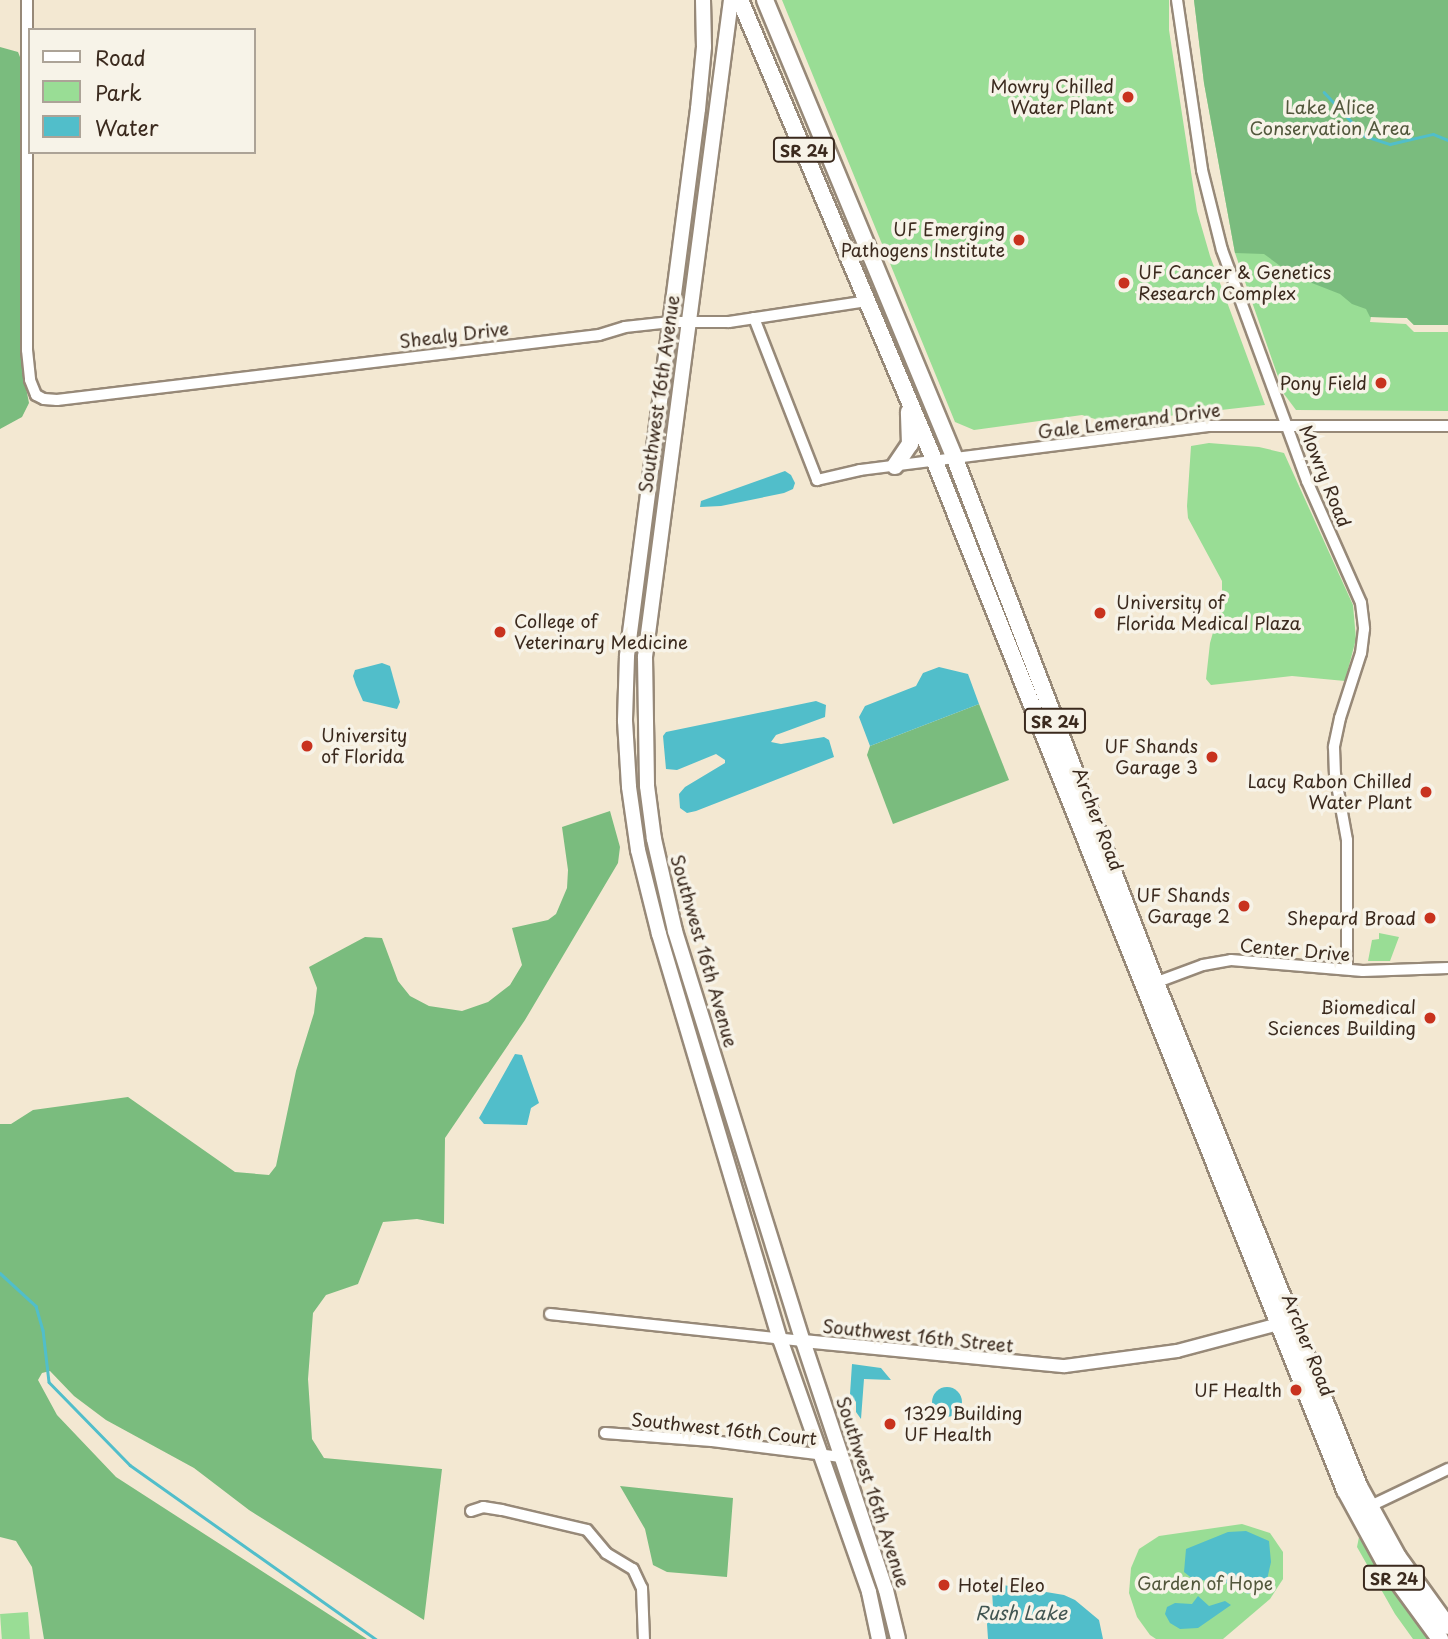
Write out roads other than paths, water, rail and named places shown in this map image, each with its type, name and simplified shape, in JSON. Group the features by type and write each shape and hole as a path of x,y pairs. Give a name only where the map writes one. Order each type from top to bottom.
{"main road":[{"name":"Southwest 16th Avenue","path":"703,0 704,47 698,108 627,656 625,721 629,787 638,850 657,928 780,1339 869,1592 879,1639"},
{"name":"Southwest 16th Avenue","path":"731,0 645,657 647,786 654,839 675,931 803,1341 882,1578 898,1639"},
{"name":"Archer Road","path":"740,0 904,386 1362,1510 1397,1582 1440,1639"},
{"name":"Archer Road","path":"765,0 955,459 1150,985"},
{"path":"895,466 906,454 912,435 904,386"},
{"name":"Archer Road","path":"1362,1510 1448,1626"}],"street":[{"name":"Shealy Drive","path":"27,0 27,350 30,380 36,395 44,399 57,400 599,335 625,327 688,321 722,323 868,301"},
{"name":"Mowry Road","path":"1177,0 1200,158 1214,224 1236,293 1307,481 1359,594 1363,615 1362,653 1334,747 1335,774 1347,840 1347,969"},
{"name":"Gale Lemerand Drive","path":"754,318 817,480 895,466 1207,426 1448,426"},
{"name":"Center Drive","path":"1150,985 1203,965 1231,960 1383,971 1448,968"},
{"name":"Southwest 16th Street","path":"550,1314 1065,1366 1177,1351 1285,1322"},
{"name":"Southwest 16th Court","path":"605,1433 712,1441 841,1457"},
{"path":"1362,1510 1448,1469"},
{"path":"471,1511 483,1507 502,1510 587,1530 606,1553 633,1569 645,1608 644,1639"}],"water":[{"path":"785,471 795,483 793,489 784,493 721,506 700,507 701,501"},
{"path":"382,663 390,666 400,702 397,709 363,701 353,676 355,670"},
{"path":"939,667 968,674 979,704 870,746 859,717 865,706 916,686 923,673"},
{"path":"816,701 826,705 825,717 776,735 771,742 781,744 824,737 829,740 834,757 696,811 687,813 680,808 679,794 685,787 725,763 725,760 716,754 677,770 666,769 663,736 666,732"},
{"path":"515,1054 522,1055 539,1103 531,1108 527,1125 484,1124 479,1118"},
{"path":"852,1364 881,1368 891,1380 864,1379 861,1419 856,1412 856,1402 850,1394"},
{"path":"947,1387 957,1392 962,1402 957,1412 947,1417 937,1412 932,1402 937,1392"},
{"path":"1246,1531 1269,1541 1271,1562 1266,1584 1248,1594 1222,1581 1194,1580 1184,1572 1186,1549 1228,1532"},
{"name":"Rush Lake","path":"997,1584 1064,1595 1075,1600 1099,1620 1103,1639 988,1639 987,1624 993,1607 992,1591"},
{"path":"1198,1596 1209,1606 1225,1601 1231,1605 1198,1628 1180,1629 1170,1623 1165,1614 1167,1607 1175,1603 1192,1604"}],"waterway":[{"path":"1324,92 1365,136 1390,144 1433,134 1448,140"},
{"path":"0,1273 36,1306 43,1330 49,1382 130,1465 376,1639"}],"place":[{"name":"Mowry Chilled Water Plant","path":"1128,97"},
{"name":"UF Emerging Pathogens Institute","path":"1019,240"},
{"name":"UF Cancer & Genetics Research Complex","path":"1124,283"},
{"name":"Pony Field","path":"1381,383"},
{"name":"University of Florida Medical Plaza","path":"1100,613"},
{"name":"College of Veterinary Medicine","path":"500,632"},
{"name":"University of Florida","path":"307,746"},
{"name":"UF Shands Garage 3","path":"1212,757"},
{"name":"Lacy Rabon Chilled Water Plant","path":"1426,792"},
{"name":"UF Shands Garage 2","path":"1244,906"},
{"name":"Shepard Broad","path":"1430,918"},
{"name":"Biomedical Sciences Building","path":"1430,1018"},
{"name":"UF Health","path":"1296,1390"},
{"name":"1329 Building UF Health","path":"890,1424"},
{"name":"Hotel Eleo","path":"944,1585"}],"park label":[{"name":"Lake Alice Conservation Area","path":"1330,118"},
{"name":"Garden of Hope","path":"1205,1583"}]}
